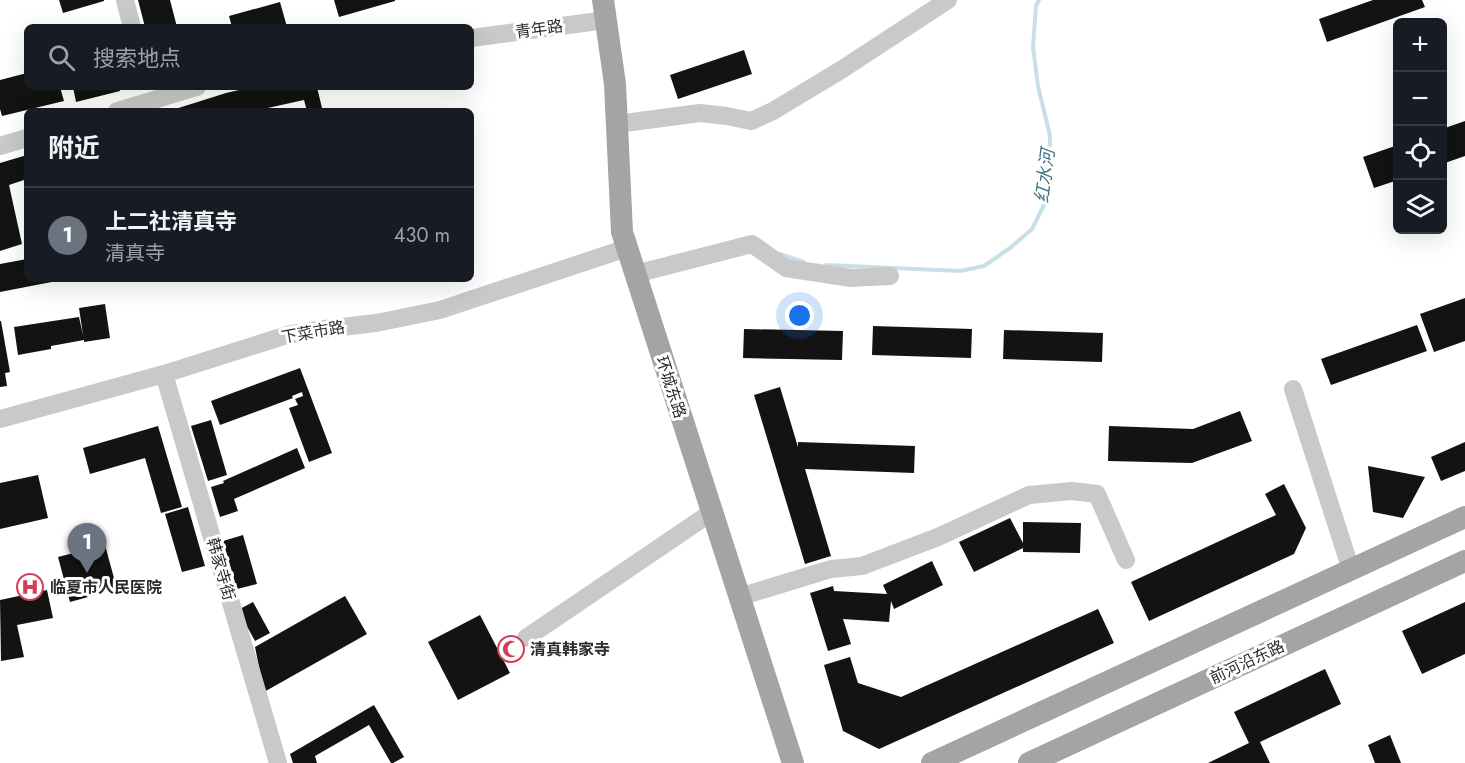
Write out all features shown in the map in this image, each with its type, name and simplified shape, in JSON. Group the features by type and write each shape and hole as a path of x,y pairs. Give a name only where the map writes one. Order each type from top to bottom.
{"main road":[{"name":"环城东路","path":"605,10 615,84 622,232 793,763"},
{"path":"932,763 1465,517"},
{"name":"前河沿东路","path":"1029,763 1465,561"}],"street":[{"path":"124,0 131,24"},
{"path":"617,124 700,113 751,121 773,111 841,70 948,0"},
{"name":"青年路","path":"474,37 605,10"},
{"path":"123,108 149,94 176,90"},
{"path":"0,147 24,139"},
{"path":"635,274 752,244 786,268 851,278 890,276"},
{"name":"下菜市路","path":"0,419 164,374 287,335 376,323 440,310 627,248"},
{"name":"韩家寺街","path":"164,374 278,763"},
{"path":"1293,389 1351,570"},
{"path":"739,597 831,569 862,566 938,537 1029,495 1072,491 1097,494 1126,560"},
{"path":"526,638 712,512"}],"building":[{"path":"59,0 104,0 104,1 63,13"},
{"path":"138,0 170,0 176,24 144,24"},
{"path":"334,0 395,0 395,1 339,17"},
{"path":"1373,0 1422,0 1425,7 1327,42 1319,19"},
{"path":"280,2 286,24 231,24 229,16"},
{"path":"744,50 752,74 678,99 670,75"},
{"path":"24,74 24,90 61,90 64,101 35,108 24,108 24,111 2,116 0,80"},
{"path":"74,90 120,90 120,91 76,102"},
{"path":"239,90 318,90 322,108 306,108 304,100 268,108 178,108"},
{"path":"1465,121 1465,156 1447,162 1447,127"},
{"path":"1393,147 1393,182 1374,188 1363,157"},
{"path":"24,156 24,180 9,185 22,244 0,251 0,163"},
{"path":"24,260 24,282 52,282 0,292 0,264"},
{"path":"1465,298 1465,341 1434,352 1420,314"},
{"path":"105,304 110,338 51,346 51,349 18,355 14,327 79,317 83,335 79,308"},
{"path":"0,321 10,372 5,373 7,386 0,387"},
{"path":"1417,325 1427,351 1331,385 1321,359"},
{"path":"873,326 972,329 971,358 872,355"},
{"path":"744,329 843,331 842,360 743,358"},
{"path":"1004,330 1103,333 1102,362 1003,359"},
{"path":"300,368 332,453 309,462 289,408 298,405 295,399 303,396 302,392 292,396 293,398 220,425 211,401"},
{"path":"780,387 798,447 798,442 915,446 914,473 805,469 831,556 805,564 754,395"},
{"path":"1240,411 1252,441 1192,463 1108,461 1109,426 1193,429"},
{"path":"211,420 227,475 208,481 191,426"},
{"path":"158,426 182,507 161,513 145,458 90,474 83,448"},
{"path":"1465,442 1465,471 1441,481 1431,457"},
{"path":"297,448 305,468 234,499 238,511 220,517 211,487"},
{"path":"1368,466 1425,477 1403,518 1373,512"},
{"path":"38,475 48,518 0,529 0,483"},
{"path":"1284,484 1306,528 1294,554 1149,621 1131,582 1276,515 1265,494"},
{"path":"188,507 205,566 182,572 165,514"},
{"path":"1010,518 1023,543 1023,522 1081,523 1080,553 1023,552 1023,548 974,572 959,542"},
{"path":"243,535 257,584 237,589 223,541"},
{"path":"105,545 117,589 70,602 58,557"},
{"path":"932,561 943,585 894,609 891,601 889,622 843,619 851,644 828,651 810,593 833,586 834,591 887,594 883,585"},
{"path":"47,590 53,618 17,625 24,657 1,661 0,600"},
{"path":"345,596 367,634 264,692 255,647"},
{"path":"253,602 270,633 255,641 238,610"},
{"path":"1465,602 1465,654 1422,674 1402,631"},
{"path":"1098,609 1114,643 879,749 843,731 824,665 850,657 858,683 901,697"},
{"path":"480,615 510,673 458,700 428,642"},
{"path":"1325,669 1341,704 1260,742 1270,763 1208,763 1249,743 1234,712"},
{"path":"374,705 404,757 391,763 369,725 315,756 317,763 293,763 290,754"},
{"path":"1390,735 1401,763 1375,763 1368,745"}],"waterway":[{"name":"红水河","path":"826,265 960,271 984,266 1032,229 1045,203 1049,172 1050,136 1038,86 1033,47 1036,6 1039,0"},
{"name":"红水河","path":"780,254 804,262"}],"place":[{"name":"上二社清真寺","path":"87,573"},
{"name":"临夏市人民医院","path":"30,587"},
{"name":"清真韩家寺","path":"511,649"}]}
